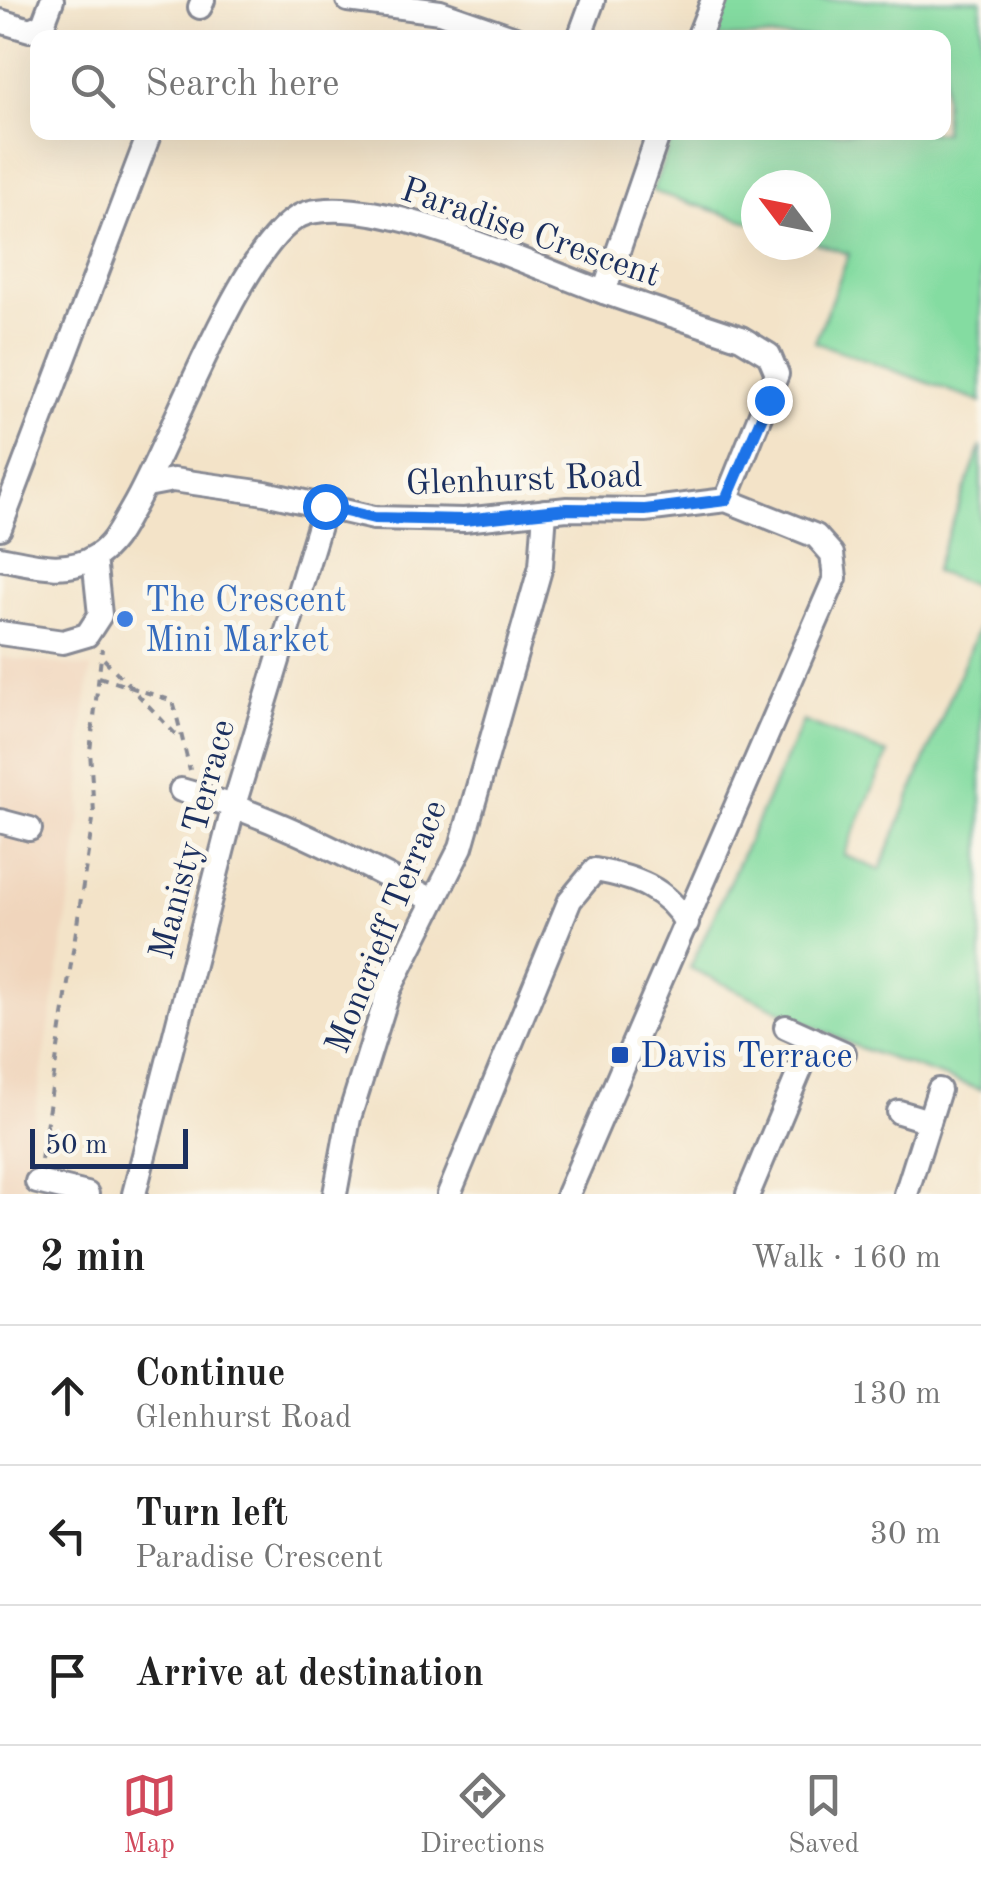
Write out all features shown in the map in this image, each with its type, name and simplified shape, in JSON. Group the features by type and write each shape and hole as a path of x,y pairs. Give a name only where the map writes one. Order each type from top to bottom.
{"street":[{"path":"0,21 30,30 44,24 52,0"},
{"path":"348,0 440,12 492,30"},
{"path":"582,30 593,0"},
{"path":"701,30 713,0"},
{"path":"0,528 147,140"},
{"path":"604,292 656,140"},
{"name":"Paradise Crescent","path":"94,558 114,541 147,486 208,351 265,245 283,226 306,214 338,210 406,220 742,338 768,355 777,374 726,500"},
{"name":"Glenhurst Road","path":"147,486 173,480 265,492 374,518 464,520 545,511 645,510 726,500 816,536 832,554 834,578 687,924"},
{"name":"Manisty Terrace","path":"134,1194 234,805 325,506"},
{"name":"Moncrieff Terrace","path":"335,1194 349,1118 390,990 461,847 541,566 545,511"},
{"path":"0,558 59,568 94,558 100,615 88,635 64,642 0,633"},
{"path":"188,792 234,805 298,831 433,900"},
{"path":"0,821 30,829"},
{"path":"449,1194 570,900 595,870 656,888 677,906 687,924 568,1194"},
{"path":"786,1027 844,1053"},
{"path":"748,1194 814,1039"},
{"path":"906,1194 939,1090"},
{"path":"899,1112 929,1121"},
{"path":"37,1182 86,1194"}],"path":[{"path":"37,1182 94,813 90,750 102,657 96,621"},
{"path":"102,657 183,742"},
{"path":"99,677 173,701 183,742 188,792"}],"shaded area":[{"path":"0,657 91,668 82,732 81,817 72,886 22,1194 0,1194"}],"green space":[{"path":"726,0 981,0 981,402 815,342 849,254 831,248 831,170 741,170 741,219 652,191 671,140 951,140 951,30 714,30"},
{"path":"981,446 981,587 934,572"},
{"path":"981,621 981,1090 857,1047 690,968 803,721 888,754 844,855 880,870"}],"place":[{"name":"The Crescent Mini Market","path":"125,619"},
{"name":"Davis Terrace","path":"620,1055"}],"route":[{"path":"325,506 374,518 464,520 567,509 645,510 726,500 769,400"}]}
